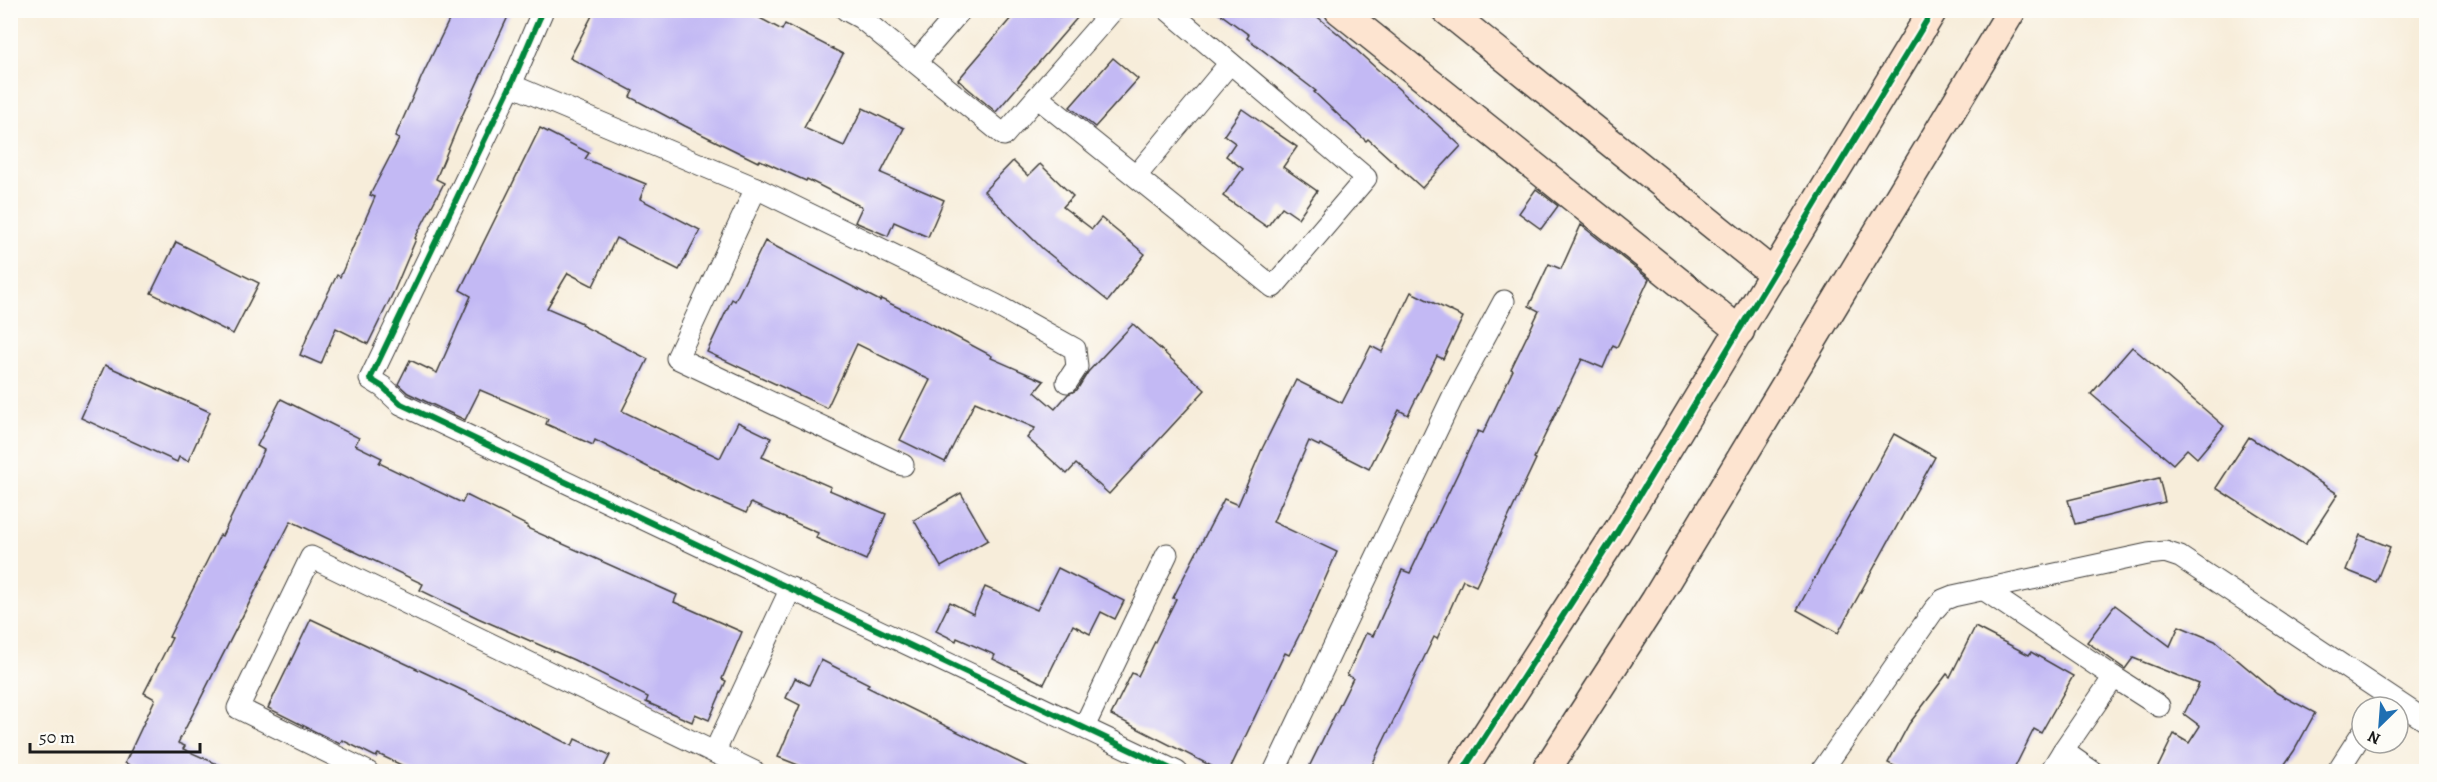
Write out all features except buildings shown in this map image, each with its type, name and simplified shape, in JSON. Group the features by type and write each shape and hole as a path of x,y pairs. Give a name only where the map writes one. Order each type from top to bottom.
{"street":[{"path":"543,10 511,85 370,379 383,387 401,404 1177,771"},
{"path":"846,10 861,18 1004,135 1113,10"},
{"path":"916,62 961,10"},
{"path":"1037,97 1273,287 1366,178 1168,10"},
{"path":"1339,10 1740,331"},
{"path":"1446,10 1773,274"},
{"path":"1462,771 1617,532 1933,10"},
{"path":"1545,771 1655,601 2012,10"},
{"path":"1136,176 1230,63"},
{"path":"511,85 756,188 996,305 1075,349 1077,367 1067,382"},
{"path":"756,188 677,358 903,465"},
{"path":"1274,771 1455,392 1504,301"},
{"path":"1821,771 1943,600 1983,589 2148,554 2165,552 2180,557 2376,695"},
{"path":"1084,727 1167,554"},
{"path":"368,771 238,708 310,557 755,771"},
{"path":"715,751 791,588"},
{"path":"1983,589 2159,706"},
{"path":"2050,771 2114,677"},
{"path":"2410,713 2427,721"},
{"path":"2337,771 2350,751"},
{"path":"2063,752 2093,771"}],"cycle path":[{"path":"543,10 511,85 370,379 383,387 401,404 1177,772"},
{"path":"1462,772 1617,532 1933,10"}]}
